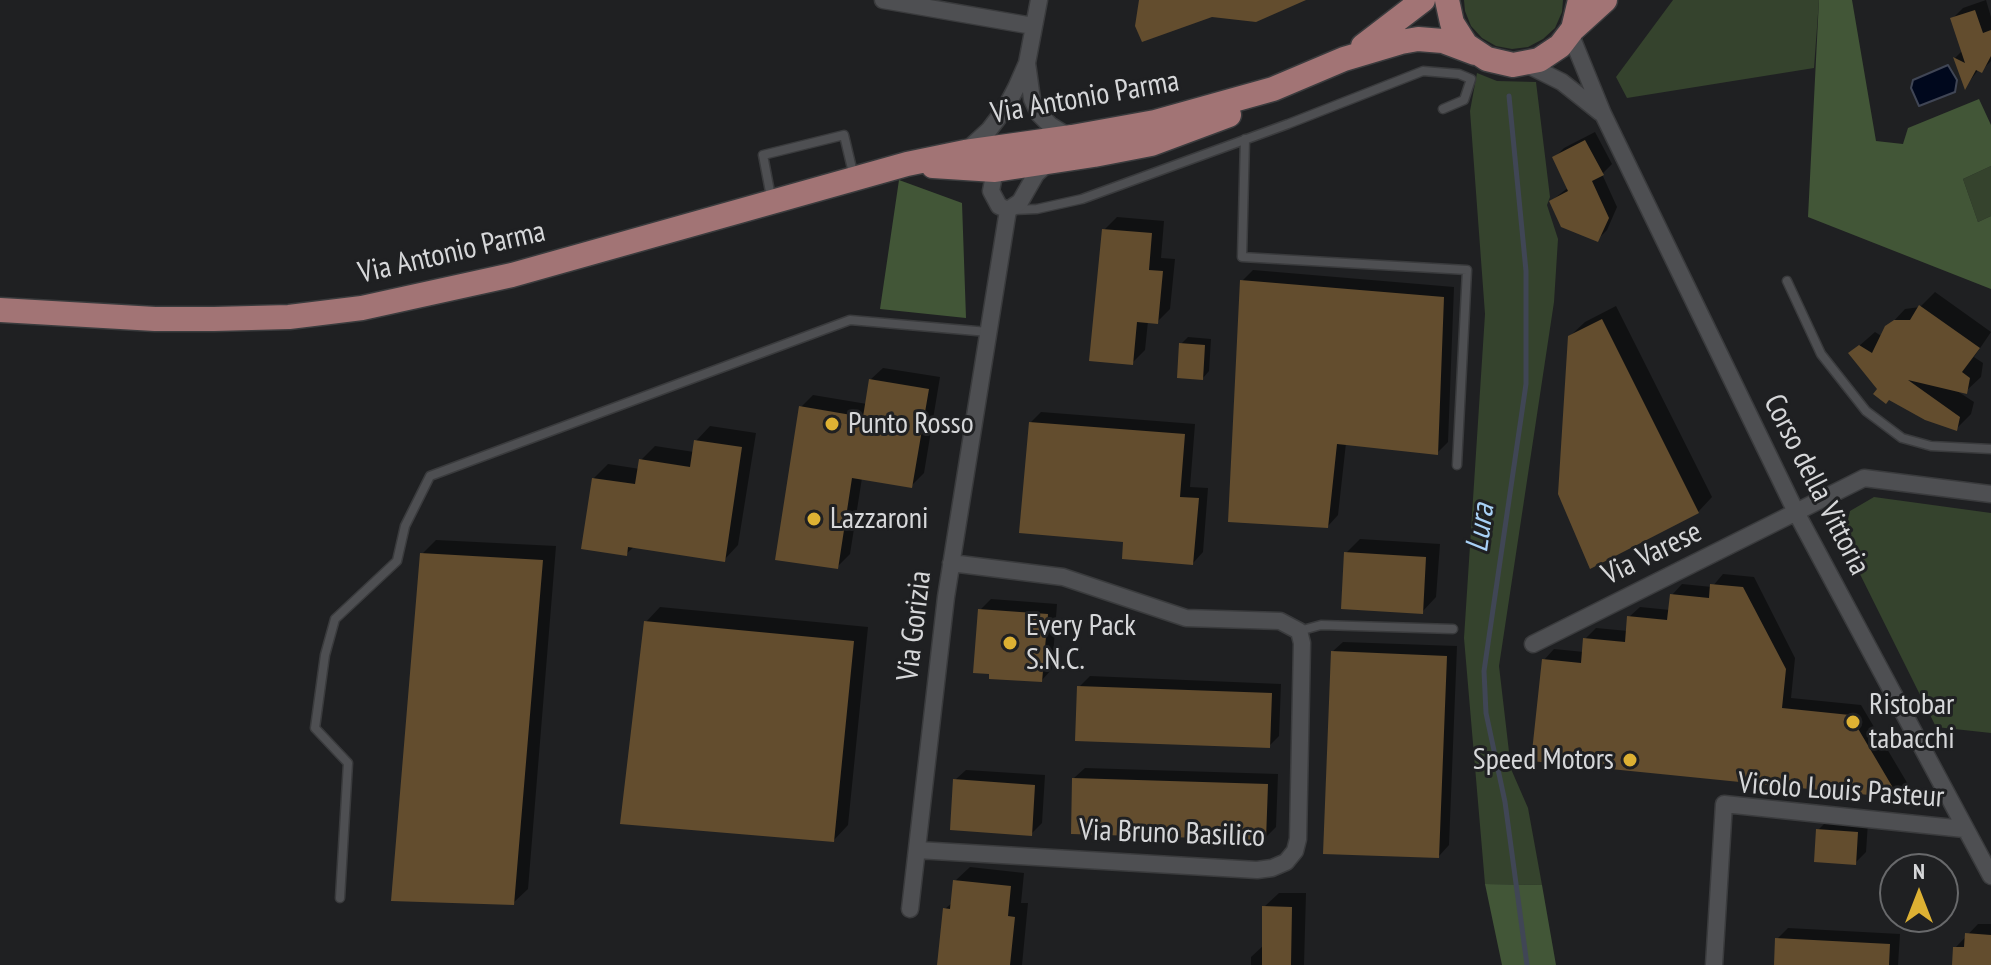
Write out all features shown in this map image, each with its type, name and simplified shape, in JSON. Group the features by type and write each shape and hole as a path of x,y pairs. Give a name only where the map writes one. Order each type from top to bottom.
{"main road":[{"name":"Via Antonio Parma","path":"1344,59 1423,0"},
{"path":"1447,0 1458,35 1475,53"},
{"path":"1572,31 1580,0"},
{"path":"1526,64 1550,54 1605,0"},
{"name":"Via Antonio Parma","path":"0,310 155,319 214,319 289,317 362,308 512,275 907,164 1155,122 1273,89 1344,59 1418,39 1443,41 1499,63 1526,64"},
{"name":"Via Antonio Parma","path":"907,164 995,170 1151,144 1205,126 1273,89"}],"street":[{"path":"883,0 1033,26"},
{"path":"965,152 989,130 1005,109 1027,63 1039,0"},
{"name":"Corso della Vittoria","path":"1572,31 1603,114 1797,514 1991,876"},
{"path":"1008,210 999,206 991,191 995,170 1020,153 1061,144 1072,137 1050,125 1039,114 1032,99 1027,63"},
{"name":"Corso della Vittoria","path":"1526,64 1562,82 1603,114"},
{"name":"Via Gorizia","path":"910,909 951,563 1008,210 1020,202 1036,174 1049,162"},
{"name":"Via Varese","path":"1533,644 1864,478 1991,494"},
{"path":"951,563 1063,577 1186,618 1280,621 1299,631"},
{"name":"Via Bruno Basilico","path":"917,850 1257,870 1286,862 1295,851 1298,839 1302,643 1299,631"},
{"name":"Vicolo Louis Pasteur","path":"1714,965 1724,804 1964,829"}],"lane":[{"path":"1008,210 1037,209 1082,199 1423,71 1459,74 1471,79 1464,100 1443,109"},
{"path":"772,201 763,155 844,135 854,177"},
{"path":"1245,139 1242,257 1467,270 1457,465"},
{"path":"1787,281 1821,354 1866,411 1902,438 1931,446 1991,449"},
{"path":"340,898 348,763 315,728 325,655 335,619 397,561 405,526 430,476 850,320 988,332"},
{"path":"1299,631 1321,625 1453,629"}],"green space":[{"path":"1464,0 1563,0 1555,28 1528,47 1512,49 1496,46 1482,38 1471,26"},
{"path":"1673,0 1819,0 1814,68 1627,98 1616,77"},
{"path":"1819,0 1852,0 1876,141 1903,144 1908,128 1979,99 1991,125 1991,166 1963,179 1978,222 1991,216 1991,289 1808,217"},
{"path":"1477,73 1497,81 1536,82 1550,197 1547,205 1558,239 1554,302 1499,666 1511,769 1528,808 1542,885 1485,884 1464,638 1485,314 1470,111"},
{"path":"1991,166 1991,216 1978,222 1963,179"},
{"path":"899,180 962,203 966,318 880,309"},
{"path":"1874,497 1991,513 1991,733 1936,727 1843,540 1850,511"},
{"path":"1485,884 1542,885 1556,965 1502,965"}],"water":[{"path":"1948,65 1957,80 1955,92 1919,106 1911,88 1913,80"}],"building":[{"path":"1139,0 1306,0 1256,22 1212,17 1142,42 1135,26"},
{"path":"1975,10 1983,33 1991,30 1991,56 1982,73 1976,70 1965,90 1953,57 1965,63 1950,18"},
{"path":"1585,140 1604,175 1592,181 1609,218 1598,242 1561,227 1549,201 1568,191 1552,157"},
{"path":"1102,229 1152,233 1149,270 1163,271 1158,324 1137,322 1133,365 1089,361"},
{"path":"1240,280 1444,297 1438,455 1337,444 1328,528 1228,522"},
{"path":"1919,305 1980,348 1962,372 1970,378 1967,394 1908,380 1960,417 1957,431 1925,420 1889,400 1886,404 1873,394 1877,389 1848,353 1859,345 1872,353 1885,326 1894,320 1910,320"},
{"path":"1602,319 1699,513 1590,569 1558,494 1568,336"},
{"path":"1179,343 1205,345 1203,380 1177,378"},
{"path":"869,379 929,389 912,488 852,478 838,569 775,560 799,406 863,417"},
{"path":"1029,422 1185,434 1180,497 1199,498 1193,565 1122,559 1123,542 1019,533"},
{"path":"694,440 742,447 725,562 628,547 627,556 581,549 592,478 635,484 639,459 690,467"},
{"path":"1344,552 1426,557 1423,614 1341,609"},
{"path":"420,553 543,560 514,905 391,901"},
{"path":"1710,584 1743,587 1786,669 1782,708 1850,715 1899,798 1531,761 1542,659 1581,663 1583,638 1625,642 1627,616 1667,620 1670,594 1709,598"},
{"name":"Every Pack S.N.C.","path":"978,609 1048,614 1042,682 989,679 989,674 973,673"},
{"path":"644,621 854,641 834,842 620,824"},
{"path":"1331,651 1447,656 1439,858 1323,854"},
{"path":"1077,686 1272,693 1270,748 1075,741"},
{"path":"1072,778 1268,784 1266,840 1071,834"},
{"path":"953,779 1035,785 1032,836 950,830"},
{"path":"1816,829 1858,832 1856,865 1814,862"},
{"path":"953,880 1011,886 1008,916 1015,917 1010,965 937,965 943,908 950,909"},
{"path":"1262,906 1292,907 1291,965 1262,965"},
{"path":"1965,933 1991,935 1991,965 1952,965 1953,947 1964,947"},
{"path":"1775,938 1890,944 1889,965 1774,965"}],"waterway":[{"name":"Lura","path":"1509,96 1526,271 1526,384 1484,671 1486,713 1505,802 1527,965"}],"place":[{"name":"Punto Rosso","path":"832,424"},
{"name":"Lazzaroni","path":"814,519"},
{"name":"Every Pack S.N.C.","path":"1010,643"},
{"name":"Ristobar tabacchi","path":"1853,722"},
{"name":"Speed Motors","path":"1630,760"}]}
